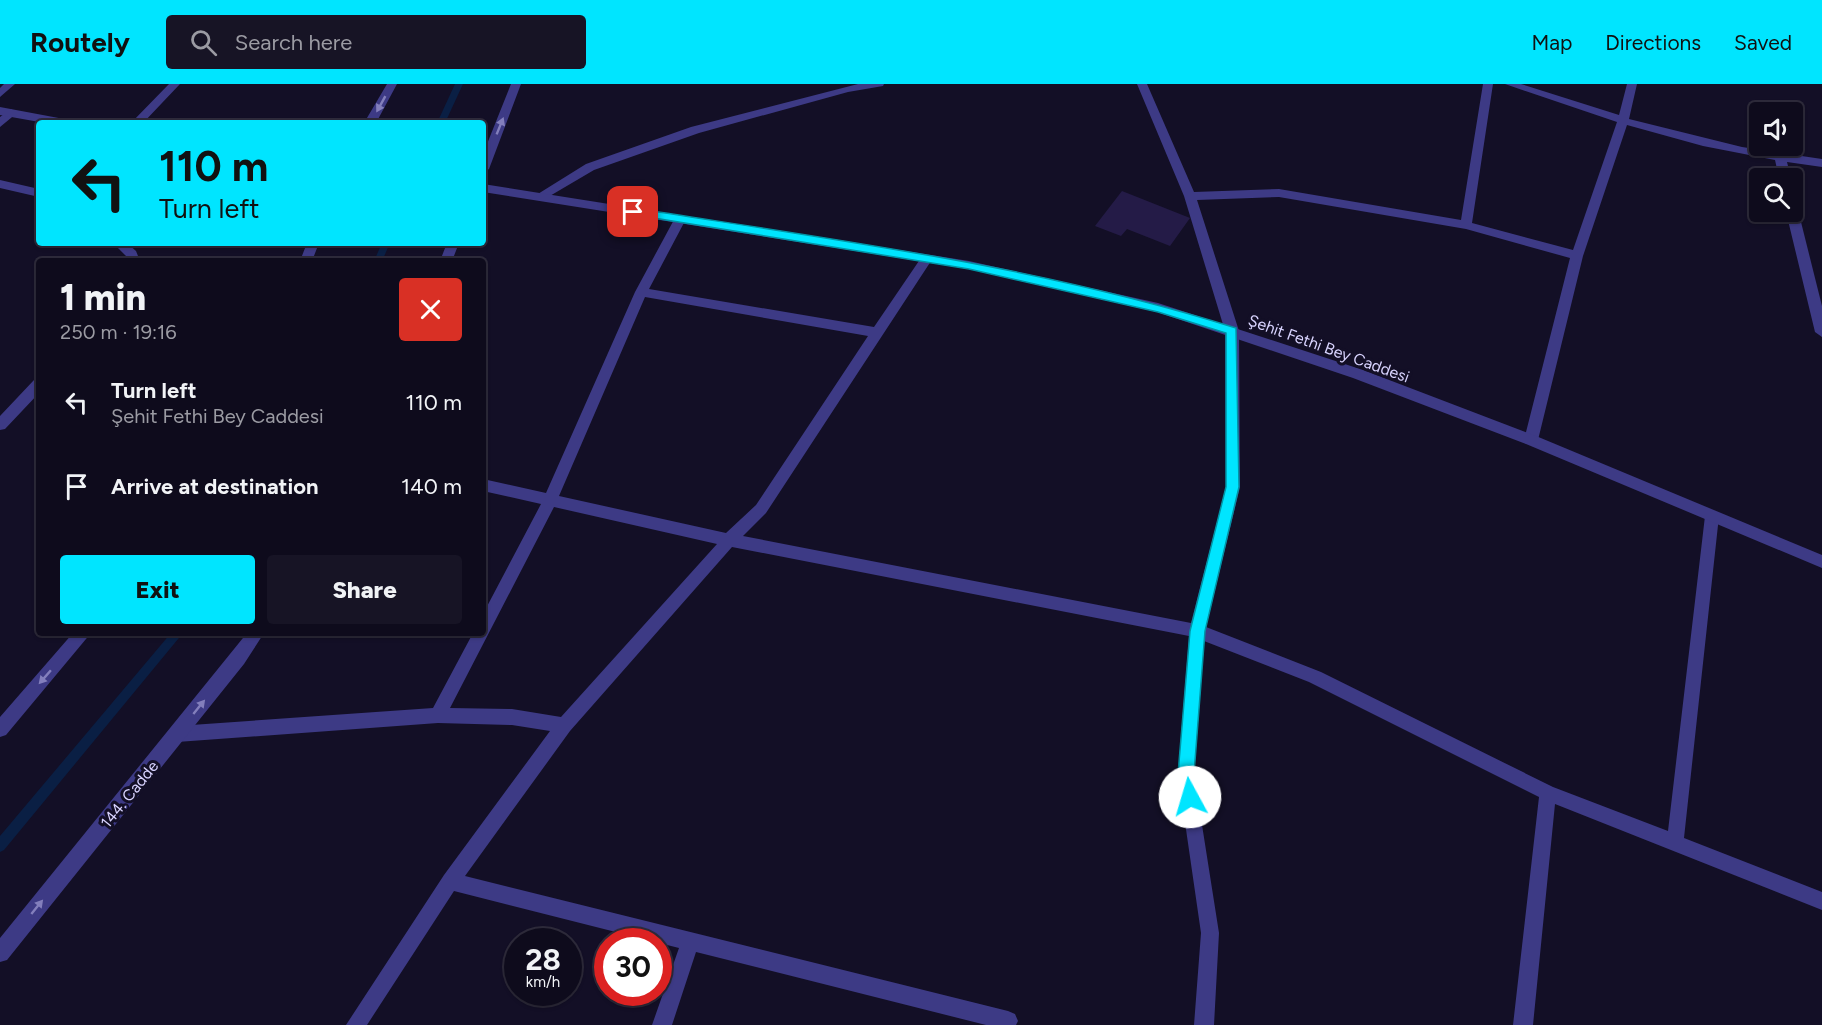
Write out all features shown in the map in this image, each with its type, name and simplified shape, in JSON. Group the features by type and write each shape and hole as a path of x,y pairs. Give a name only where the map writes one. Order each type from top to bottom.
{"street":[{"path":"0,94 10,84"},
{"path":"140,120 175,84"},
{"path":"372,120 392,84"},
{"path":"486,160 516,84"},
{"path":"539,197 590,167 695,130 849,86 879,84"},
{"path":"1142,84 1190,195 1232,331 1233,487 1197,631 1186,774 1210,933 1204,1025"},
{"path":"1466,225 1488,84"},
{"path":"1510,84 1623,122 1780,159 1822,164"},
{"path":"1531,440 1577,256 1623,122 1632,84"},
{"path":"0,123 5,112 48,120"},
{"path":"1780,159 1782,168"},
{"path":"0,184 36,192"},
{"name":"Şehit Fethi Bey Caddesi","path":"486,188 969,265 1124,299 1232,331 1358,374 1531,440 1822,562"},
{"path":"1190,195 1279,193 1466,225 1577,256"},
{"path":"486,623 550,501 641,292 680,219"},
{"path":"1795,222 1822,332"},
{"path":"123,246 133,258"},
{"path":"356,1025 450,881 564,725 729,540 761,509 927,258"},
{"path":"641,292 879,333"},
{"path":"0,425 36,387"},
{"path":"486,486 729,540 1197,631 1315,677 1548,793 1822,901"},
{"path":"1675,843 1712,516"},
{"path":"0,729 80,636"},
{"name":"144. Cadde","path":"0,953 254,636"},
{"path":"438,715 479,636"},
{"path":"177,734 438,715 512,717 564,725"},
{"path":"1523,1025 1548,793"},
{"path":"450,881 1008,1021"},
{"path":"662,1025 691,941"}],"building":[{"path":"1122,191 1190,218 1170,246 1127,229 1121,236 1095,226"}],"waterway":[{"path":"442,120 459,84"},
{"path":"379,258 385,246"},
{"path":"0,846 175,636"}],"route":[{"path":"633,212 969,265 1158,308 1232,331 1233,487 1197,631 1186,774 1190,797"}]}
